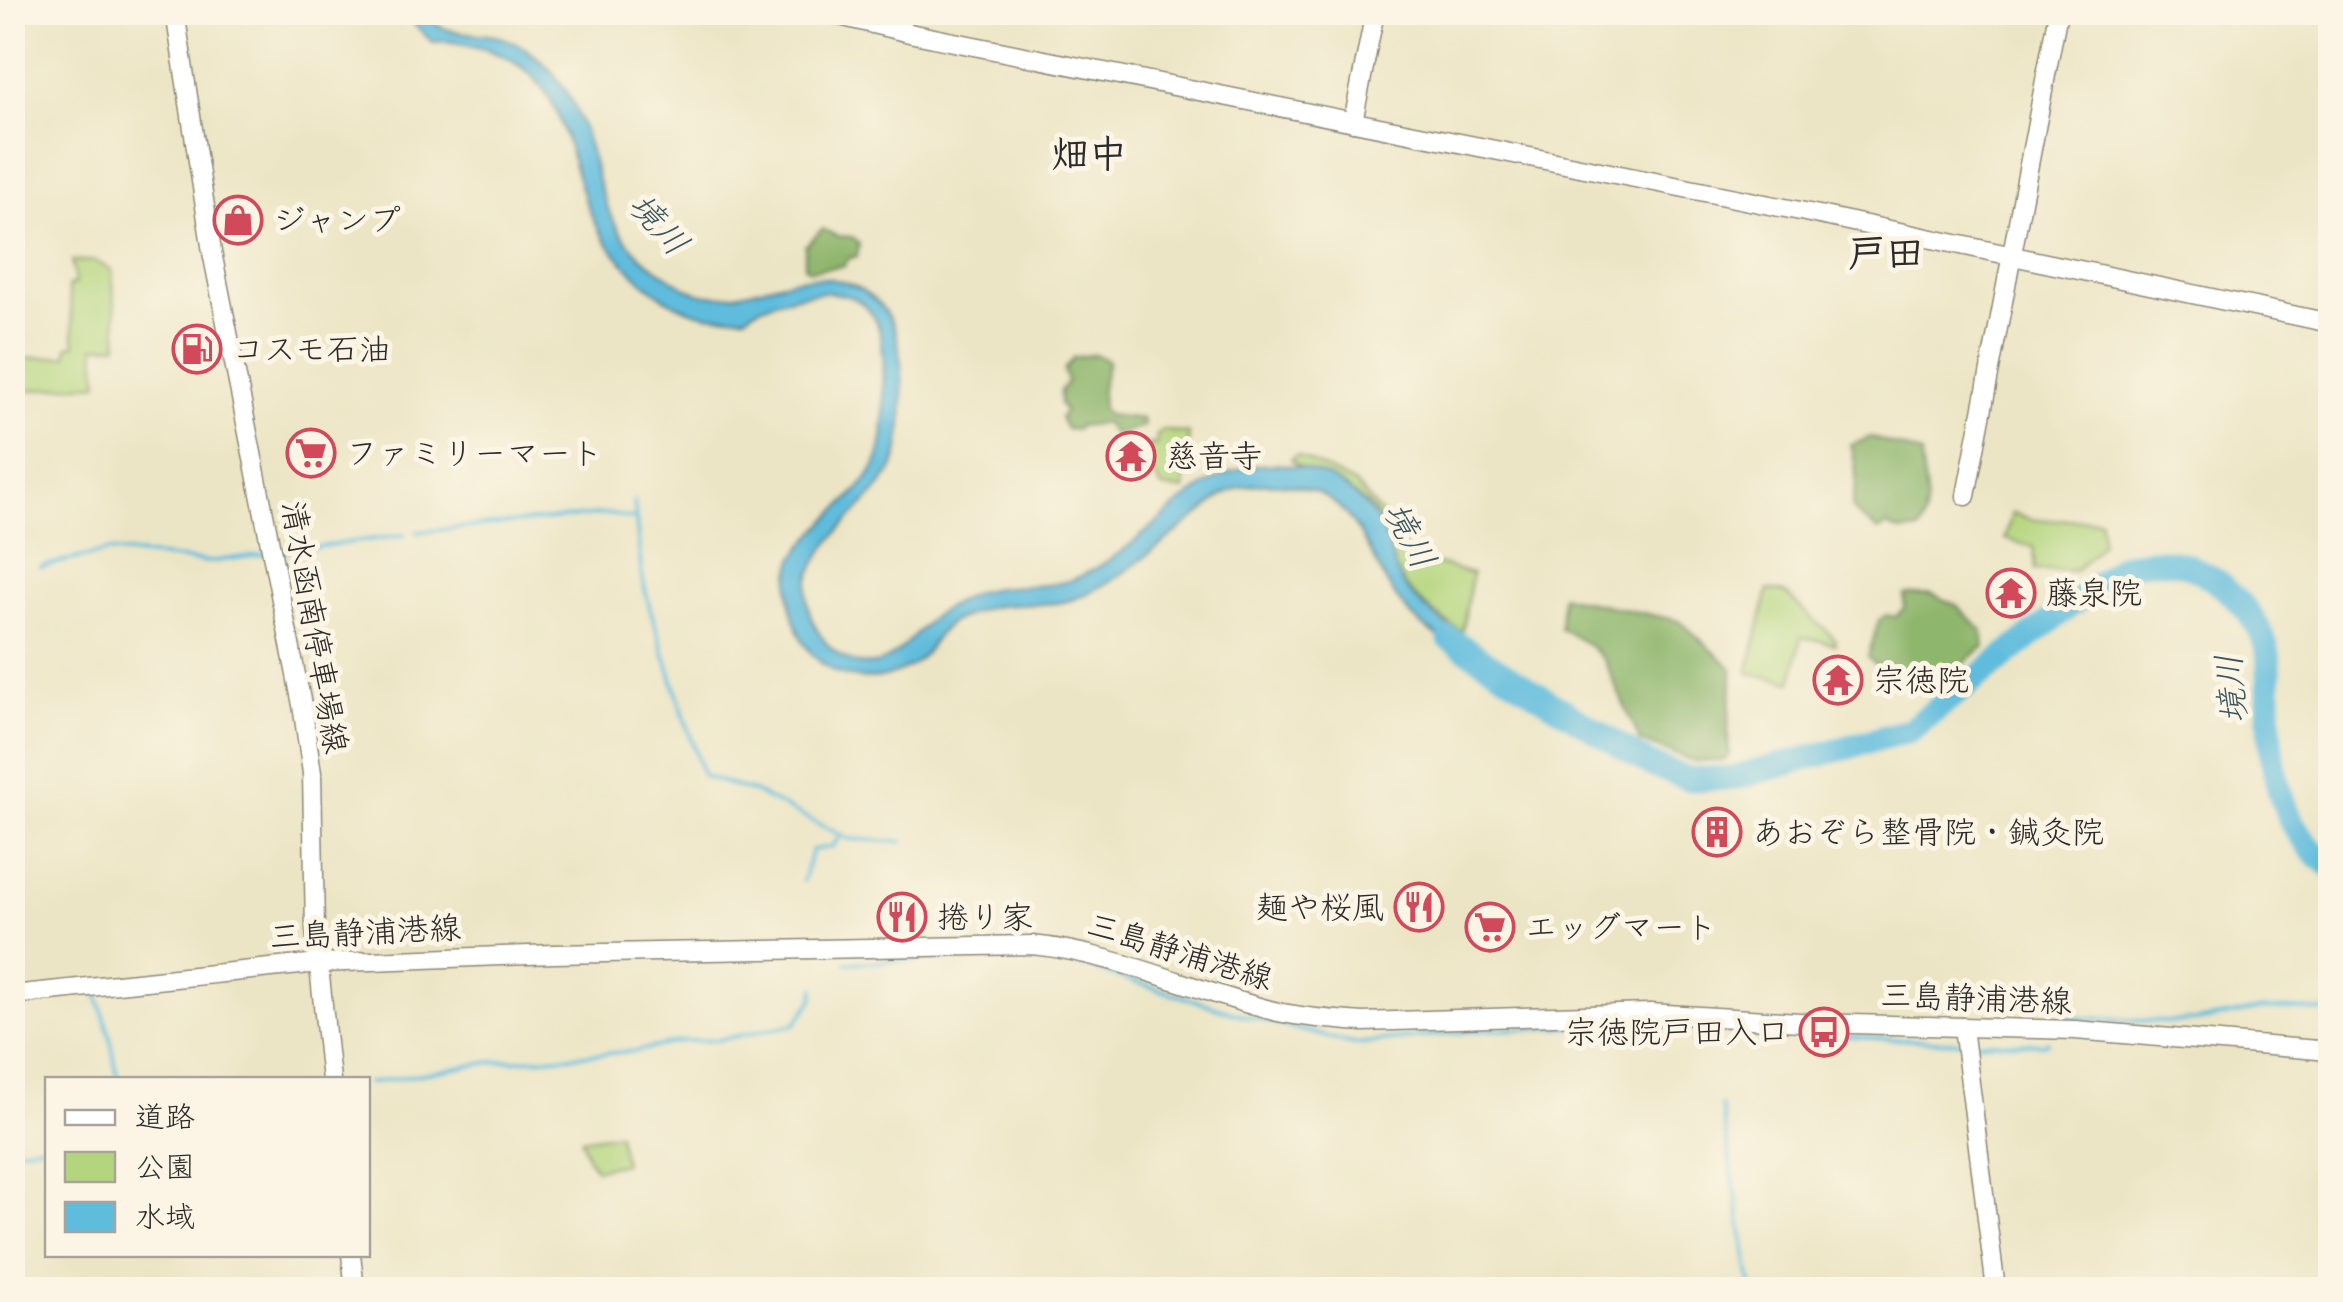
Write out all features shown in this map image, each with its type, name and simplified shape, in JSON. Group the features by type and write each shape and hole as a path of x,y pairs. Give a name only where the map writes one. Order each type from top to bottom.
{"main road":[{"name":"清水函南停車場線","path":"175,12 212,252 312,773 318,962 330,1077"},
{"path":"823,12 914,34 1800,211 2330,323"},
{"path":"1352,122 1374,12"},
{"path":"1966,496 2058,12"},
{"name":"三島静浦港線","path":"12,995 318,962 1032,945 1096,956 1277,1012 1316,1019 1379,1021 1631,1013 1964,1038 2075,1030 2330,1050"},
{"path":"1964,1038 1996,1290"},
{"path":"351,1257 355,1290"}],"green space":[{"path":"823,229 837,236 852,237 859,244 857,256 848,259 844,266 810,270 805,267 805,246"},
{"path":"72,261 95,261 112,270 118,345 95,347 99,383 14,392 13,359 67,356 68,346 75,345 68,286 75,284"},
{"path":"1095,354 1108,361 1101,389 1102,409 1107,415 1142,419 1144,426 1114,435 1104,423 1066,429 1060,418 1065,411 1060,405 1060,391 1067,382 1064,370 1073,358"},
{"path":"1163,430 1189,434 1184,490 1162,488 1147,464 1149,444 1156,445 1157,435"},
{"path":"1871,437 1921,454 1926,500 1920,530 1900,532 1887,526 1878,531 1852,507 1856,476 1851,445"},
{"path":"1297,455 1354,483 1388,521 1406,550 1421,559 1472,574 1462,632 1405,585 1380,522 1369,506 1296,465 1291,459"},
{"path":"2012,513 2033,520 2100,519 2102,543 2075,571 2035,570 2033,547 2005,539"},
{"path":"1768,590 1785,593 1836,640 1835,644 1801,637 1792,682 1748,673"},
{"path":"1932,594 1956,605 1982,630 1985,647 1937,679 1912,681 1877,666 1868,657 1879,620 1887,615 1896,617 1904,608 1905,595"},
{"path":"1562,596 1680,621 1732,668 1730,755 1725,760 1696,762 1640,741 1604,660 1589,645 1560,628"},
{"path":"618,1133 624,1163 596,1169 581,1139"}],"water":[{"path":"403,13 425,13 450,30 507,39 545,65 572,102 619,230 637,252 681,285 712,295 731,295 788,281 829,279 865,292 886,314 898,341 902,378 897,458 878,489 829,543 808,582 808,604 816,628 843,658 856,663 883,661 934,616 980,591 1074,579 1105,563 1216,479 1246,467 1280,464 1328,477 1365,505 1384,533 1403,583 1438,618 1480,645 1479,664 1412,616 1337,505 1319,493 1271,484 1245,486 1225,494 1123,573 1091,592 1056,603 993,607 972,613 944,628 915,663 887,676 858,678 831,669 808,649 798,630 791,607 790,573 798,553 861,487 879,458 884,425 883,360 875,318 855,299 828,292 779,300 746,316 707,315 671,301 623,262 599,229 580,187 558,115 532,76 512,61 484,49 432,42"}],"waterway":[{"path":"634,501 649,605 703,776 754,792 849,839 903,842"},
{"path":"417,532 607,514 636,519"},
{"path":"280,552 404,535"},
{"path":"41,567 108,551 208,562 266,554"},
{"name":"境川","path":"1450,639 1649,764 1689,779 1735,778 1910,730 2121,566 2155,561 2181,563 2215,580 2239,601 2264,640 2272,747 2280,791 2298,832 2330,865"},
{"path":"803,881 812,850 832,847 840,836"},
{"path":"847,963 1005,955 1060,961"},
{"path":"1059,958 1228,1011 1354,1044 1486,1030 1607,1026 1959,1042"},
{"path":"370,1083 492,1062 637,1051 682,1041 718,1040 795,1024 813,1000 815,988"},
{"path":"97,994 117,1077"},
{"path":"2065,1017 2165,1022 2196,1021 2265,1009 2330,1011"},
{"path":"1969,1042 2048,1041"},
{"path":"1721,1106 1752,1290"},
{"path":"12,1150 45,1144"}],"place":[{"name":"ジャンプ","path":"238,220"},
{"name":"コスモ石油","path":"197,349"},
{"name":"ファミリーマート","path":"311,453"},
{"name":"慈音寺","path":"1131,456"},
{"name":"藤泉院","path":"2011,593"},
{"name":"宗徳院","path":"1838,680"},
{"name":"あおぞら整骨院・鍼灸院","path":"1717,832"},
{"name":"麺や桜風","path":"1419,907"},
{"name":"捲り家","path":"902,917"},
{"name":"エッグマート","path":"1490,927"},
{"name":"宗徳院戸田入口","path":"1824,1032"}],"district":[{"name":"畑中","path":"1089,154"},
{"name":"戸田","path":"1886,253"}]}
